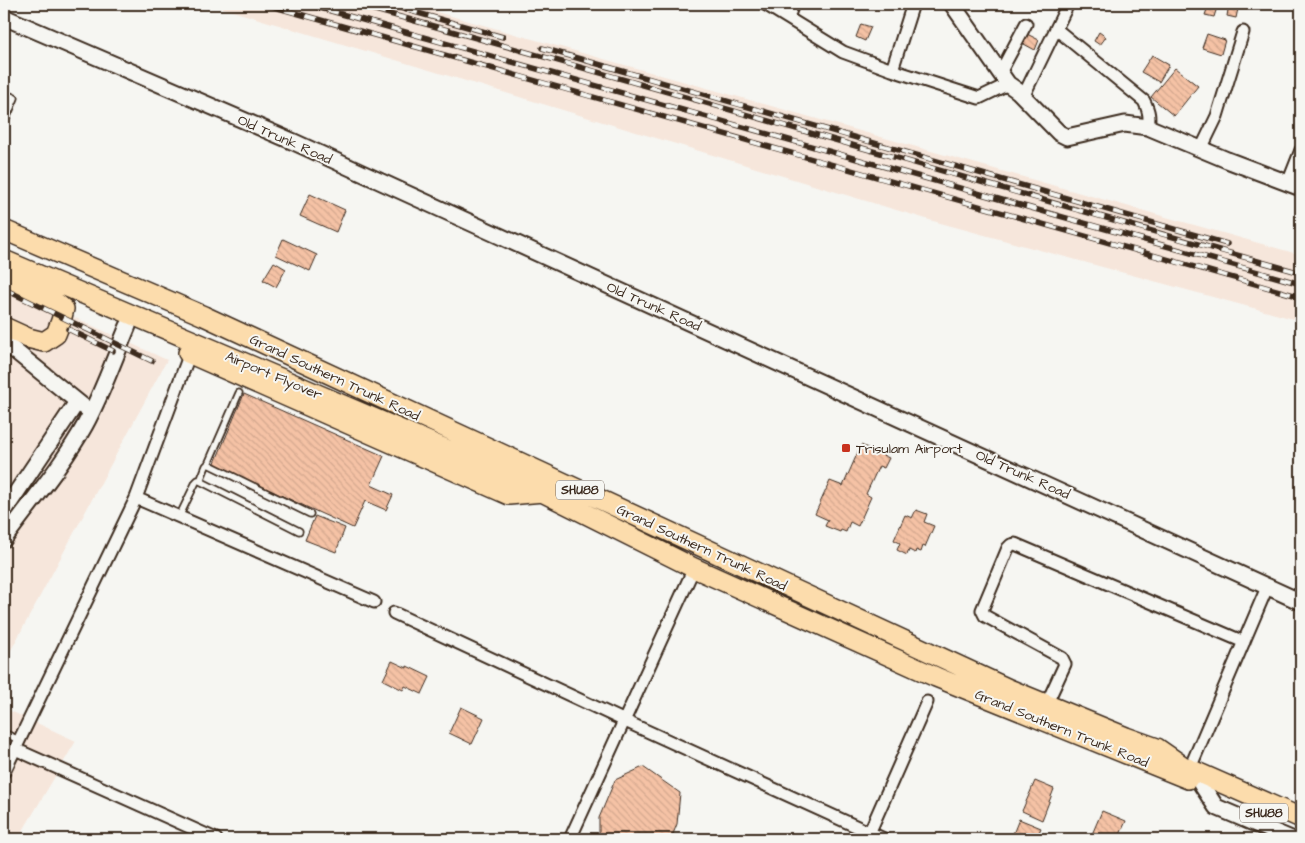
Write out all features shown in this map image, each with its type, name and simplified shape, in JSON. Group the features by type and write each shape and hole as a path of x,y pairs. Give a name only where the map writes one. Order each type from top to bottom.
{"main road":[{"name":"Grand Southern Trunk Road","path":"4,230 204,316 1000,685 1157,748"},
{"name":"Airport Flyover","path":"4,260 544,492"},
{"path":"4,272 509,495 544,492"},
{"path":"4,279 55,301 64,309 56,334 44,342 28,338 4,327"},
{"name":"Grand Southern Trunk Road","path":"544,492 694,568 936,677 1200,784"},
{"name":"SHU88","path":"1157,748 1183,766 1226,791 1301,830"},
{"name":"SHU88","path":"1200,784 1226,791 1301,818"}],"street":[{"path":"765,4 843,52 980,98 1004,78 1026,24"},
{"path":"788,18 793,4"},
{"path":"952,4 1004,78 1058,133 1068,136 1125,124 1148,127 1294,185 1301,150"},
{"path":"1023,97 1068,4"},
{"path":"892,70 912,7"},
{"name":"Old Trunk Road","path":"4,17 303,146 1301,602"},
{"path":"1056,29 1144,101 1149,111 1148,127"},
{"path":"1201,149 1218,116 1243,32"},
{"path":"4,538 84,427 128,326"},
{"path":"4,342 91,413"},
{"path":"4,772 136,498 190,354"},
{"path":"4,511 77,402"},
{"path":"136,498 374,602"},
{"path":"1046,705 1065,664 1062,658 986,616 982,610 1008,548 1011,545 1015,544 1244,642"},
{"path":"570,839 694,568"},
{"path":"1193,761 1268,586"},
{"path":"394,612 868,836 884,839"},
{"path":"868,836 927,702"},
{"path":"17,744 216,839"},
{"path":"1157,748 1193,761 1301,808"},
{"path":"1200,784 1216,807 1291,839"}],"lane":[{"path":"4,93 15,98 4,124"},
{"path":"179,517 196,482 200,481 239,393"},
{"path":"208,464 310,514"},
{"path":"200,481 300,531"},
{"path":"4,733 17,744"}],"shaded area":[{"path":"209,4 408,4 1301,255 1301,321 933,221"},
{"path":"4,285 167,360 4,663"},
{"path":"4,708 76,741 18,839 4,839"}],"building":[{"path":"1209,4 1218,4 1214,17 1205,15"},
{"path":"1229,4 1239,4 1236,18 1227,16"},
{"path":"861,24 871,27 865,41 856,37"},
{"path":"1099,32 1106,37 1100,45 1094,41"},
{"path":"1027,34 1039,40 1035,50 1022,43"},
{"path":"1207,34 1225,40 1221,54 1202,48"},
{"path":"1152,55 1169,65 1159,82 1141,72"},
{"path":"1175,68 1198,86 1174,116 1151,97"},
{"path":"310,194 345,210 336,232 300,216"},
{"path":"283,239 317,255 310,271 276,255"},
{"path":"274,262 286,269 276,287 263,280"},
{"path":"244,394 384,456 371,485 393,495 386,510 365,501 353,528 214,465"},
{"path":"861,445 889,458 884,468 879,466 866,494 871,497 858,526 850,522 846,532 841,530 840,532 825,526 828,520 815,514 830,481 843,486"},
{"path":"916,510 927,514 924,522 934,526 921,552 916,550 915,553 909,550 907,555 897,550 900,543 894,540 905,515 912,518"},
{"path":"315,516 345,528 336,552 305,540"},
{"path":"392,661 430,677 422,694 405,686 403,690 383,680"},
{"path":"461,707 484,718 472,744 449,733"},
{"path":"643,767 680,793 677,824 671,839 599,839 599,818 615,780"},
{"path":"1035,781 1054,789 1042,820 1022,811"},
{"path":"1102,811 1126,821 1118,839 1090,839"},
{"path":"1019,819 1041,828 1036,839 1011,839"}],"railway":[{"path":"264,4 1301,297"},
{"path":"306,4 1301,284"},
{"path":"353,4 1301,273"},
{"path":"386,4 503,37"},
{"path":"542,48 1227,244"},
{"path":"4,289 152,361"},
{"path":"68,329 113,351"}],"place":[{"name":"Trisulam Airport","path":"846,448"}]}
